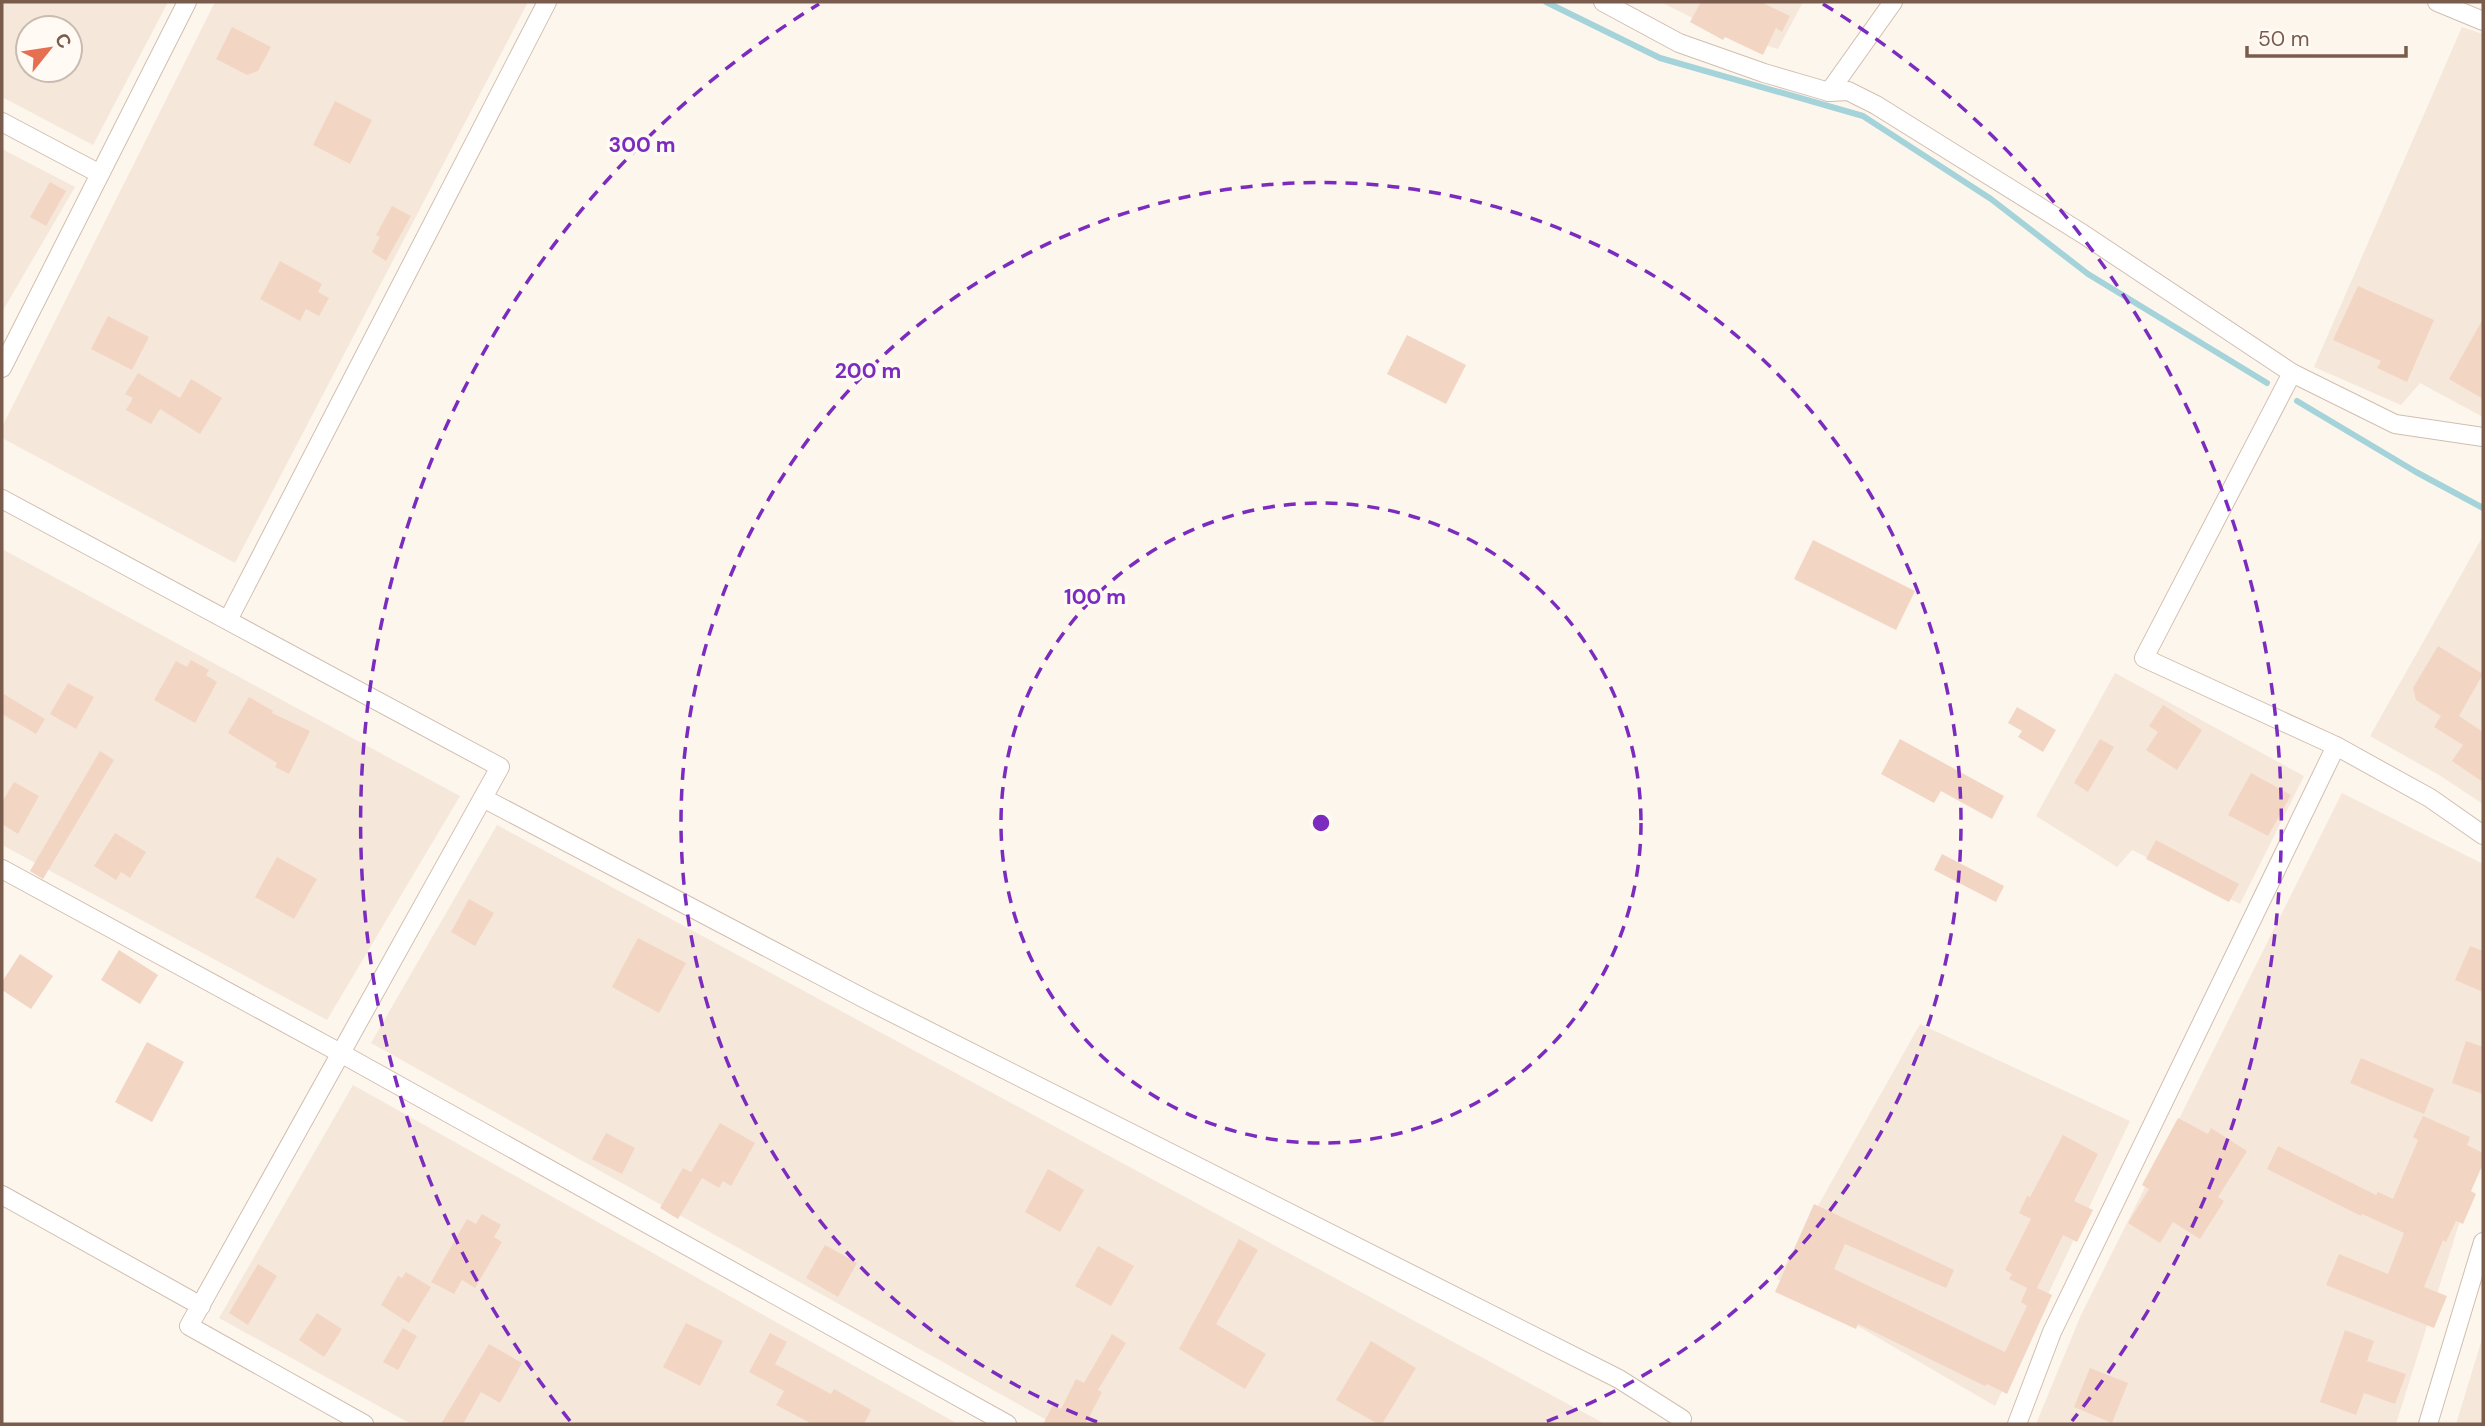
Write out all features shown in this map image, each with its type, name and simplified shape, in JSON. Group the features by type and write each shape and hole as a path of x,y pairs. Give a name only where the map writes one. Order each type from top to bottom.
{"street":[{"path":"2,368 187,2"},
{"path":"228,621 547,2"},
{"path":"1603,2 1679,43 1764,73 1829,92 1848,91 1876,105 2083,234 2292,373 2395,424 2483,437"},
{"path":"1829,92 1892,2"},
{"path":"2437,2 2483,21"},
{"path":"2,122 100,174"},
{"path":"2292,373 2144,658 2336,746 2430,799 2483,835"},
{"path":"2,499 500,767 190,1326 364,1424"},
{"path":"2017,1424 2052,1332 2336,746"},
{"path":"483,797 865,999 1619,1379 1682,1419"},
{"path":"2,869 342,1054 1007,1424"},
{"path":"2,1195 201,1306"},
{"path":"2428,1424 2483,1242"}],"shaded area":[{"path":"2,2 168,2 93,145 2,97"},
{"path":"215,2 528,2 235,563 2,438 2,427"},
{"path":"1661,2 1803,2 1778,49 1720,32"},
{"path":"2462,27 2483,34 2483,417 2420,383 2401,405 2314,367"},
{"path":"2,149 75,187 2,312"},
{"path":"2483,536 2483,804 2439,775 2370,736"},
{"path":"2,549 460,796 327,1020 2,845"},
{"path":"2115,673 2304,776 2240,904 2132,850 2117,867 2036,816"},
{"path":"2342,793 2483,864 2483,1148 2396,1424 2036,1424 2081,1315"},
{"path":"497,825 1605,1424 1054,1424 371,1043"},
{"path":"1920,1024 2130,1121 1995,1406 1777,1279"},
{"path":"353,1085 958,1424 411,1424 219,1318"},
{"path":"2483,1336 2483,1424 2456,1424"}],"building":[{"path":"1701,2 1761,2 1790,16 1782,32 1776,28 1763,55 1725,37 1723,40 1690,22"},
{"path":"232,27 271,47 258,71 247,75 216,59"},
{"path":"335,101 372,120 350,164 313,145"},
{"path":"50,182 66,191 46,226 30,217"},
{"path":"392,206 411,216 386,261 372,252 380,237 376,235"},
{"path":"280,261 322,284 318,292 329,298 319,316 306,309 300,321 260,299"},
{"path":"2358,286 2434,320 2407,382 2377,368 2381,361 2333,340"},
{"path":"108,316 149,337 132,370 91,349"},
{"path":"2483,319 2483,399 2449,379"},
{"path":"1407,335 1466,365 1446,404 1387,374"},
{"path":"138,373 180,398 191,379 222,398 200,434 160,409 151,424 126,410 133,398 125,394"},
{"path":"1813,540 1915,591 1896,630 1794,579"},
{"path":"2438,646 2483,674 2459,716 2483,732 2483,782 2452,761 2463,745 2434,727 2441,716 2416,700 2413,688"},
{"path":"191,660 209,670 206,675 217,682 195,723 154,700 176,661 187,667"},
{"path":"68,683 94,697 76,729 50,714"},
{"path":"2,693 45,719 36,734 2,714"},
{"path":"249,697 273,711 272,713 310,731 289,774 275,767 277,763 228,733"},
{"path":"2163,705 2202,730 2177,770 2146,750 2158,732 2149,726"},
{"path":"2017,707 2056,730 2043,752 2018,737 2022,731 2008,723"},
{"path":"1900,739 2004,796 1992,819 1941,791 1934,803 1881,774"},
{"path":"2100,739 2114,747 2088,792 2074,783"},
{"path":"100,751 114,760 43,879 30,871"},
{"path":"2251,773 2291,795 2268,836 2228,815"},
{"path":"14,782 39,796 18,834 2,824 2,802"},
{"path":"115,833 146,852 130,878 121,872 116,880 94,866"},
{"path":"2156,840 2239,884 2229,902 2146,859"},
{"path":"1942,854 2004,886 1996,902 1934,870"},
{"path":"277,857 317,879 294,919 255,897"},
{"path":"469,899 494,913 475,946 451,932"},
{"path":"638,938 686,963 659,1013 612,987"},
{"path":"2470,946 2483,951 2483,992 2455,980"},
{"path":"119,950 158,975 140,1004 101,980"},
{"path":"20,954 53,976 31,1009 2,990 2,982"},
{"path":"2466,1041 2483,1047 2483,1094 2452,1083"},
{"path":"147,1042 184,1062 152,1122 115,1102"},
{"path":"2361,1058 2434,1089 2424,1114 2350,1083"},
{"path":"2423,1116 2470,1137 2467,1145 2483,1153 2483,1164 2471,1191 2476,1194 2463,1224 2456,1221 2446,1242 2443,1240 2424,1287 2447,1296 2434,1328 2326,1285 2339,1254 2388,1274 2404,1233 2362,1214 2361,1216 2267,1169 2278,1146 2376,1195 2378,1192 2393,1199 2418,1140 2413,1137"},
{"path":"2178,1118 2208,1134 2211,1128 2247,1151 2218,1197 2224,1201 2200,1239 2173,1222 2160,1243 2128,1223 2149,1189 2142,1185"},
{"path":"720,1123 755,1143 731,1186 723,1181 719,1188 702,1178 678,1219 660,1208 683,1168 691,1172"},
{"path":"606,1133 635,1148 622,1174 592,1159"},
{"path":"2063,1135 2098,1154 2074,1201 2093,1210 2077,1242 2063,1235 2037,1288 2052,1295 2007,1394 1987,1384 1985,1386 1858,1324 1856,1329 1775,1292 1814,1204 1954,1270 1946,1288 1845,1244 1834,1269 2005,1352 2027,1306 2021,1302 2027,1288 2009,1279 2012,1274 2005,1270 2031,1219 2019,1213"},
{"path":"1048,1169 1084,1190 1060,1232 1025,1212"},
{"path":"482,1214 501,1225 494,1237 502,1242 475,1288 462,1280 454,1294 431,1282 467,1219 476,1224"},
{"path":"1239,1239 1258,1250 1216,1324 1266,1354 1245,1389 1179,1349"},
{"path":"825,1245 857,1263 838,1297 806,1278"},
{"path":"1098,1246 1134,1266 1111,1306 1075,1286"},
{"path":"258,1264 277,1276 248,1325 229,1313"},
{"path":"406,1272 431,1287 409,1323 381,1305 398,1276 402,1278"},
{"path":"317,1313 342,1329 324,1357 299,1340"},
{"path":"686,1323 723,1341 700,1386 663,1367"},
{"path":"403,1328 417,1336 398,1370 383,1362"},
{"path":"2345,1330 2374,1341 2367,1361 2406,1374 2395,1404 2364,1393 2356,1415 2320,1402"},
{"path":"770,1333 787,1342 775,1364 831,1394 834,1389 871,1410 864,1424 812,1424 776,1405 784,1391 749,1372"},
{"path":"1112,1334 1126,1343 1098,1390 1102,1392 1086,1423 1088,1424 1043,1424 1053,1405 1061,1409 1076,1379 1084,1383"},
{"path":"1371,1341 1416,1368 1382,1424 1336,1400"},
{"path":"489,1344 522,1363 500,1403 481,1392 463,1424 441,1424"},
{"path":"2090,1368 2128,1383 2112,1423 2074,1407"}],"waterway":[{"path":"1546,2 1660,58 1863,116 1991,199 2088,274 2267,383"},
{"path":"2297,401 2416,472 2483,508"}]}
